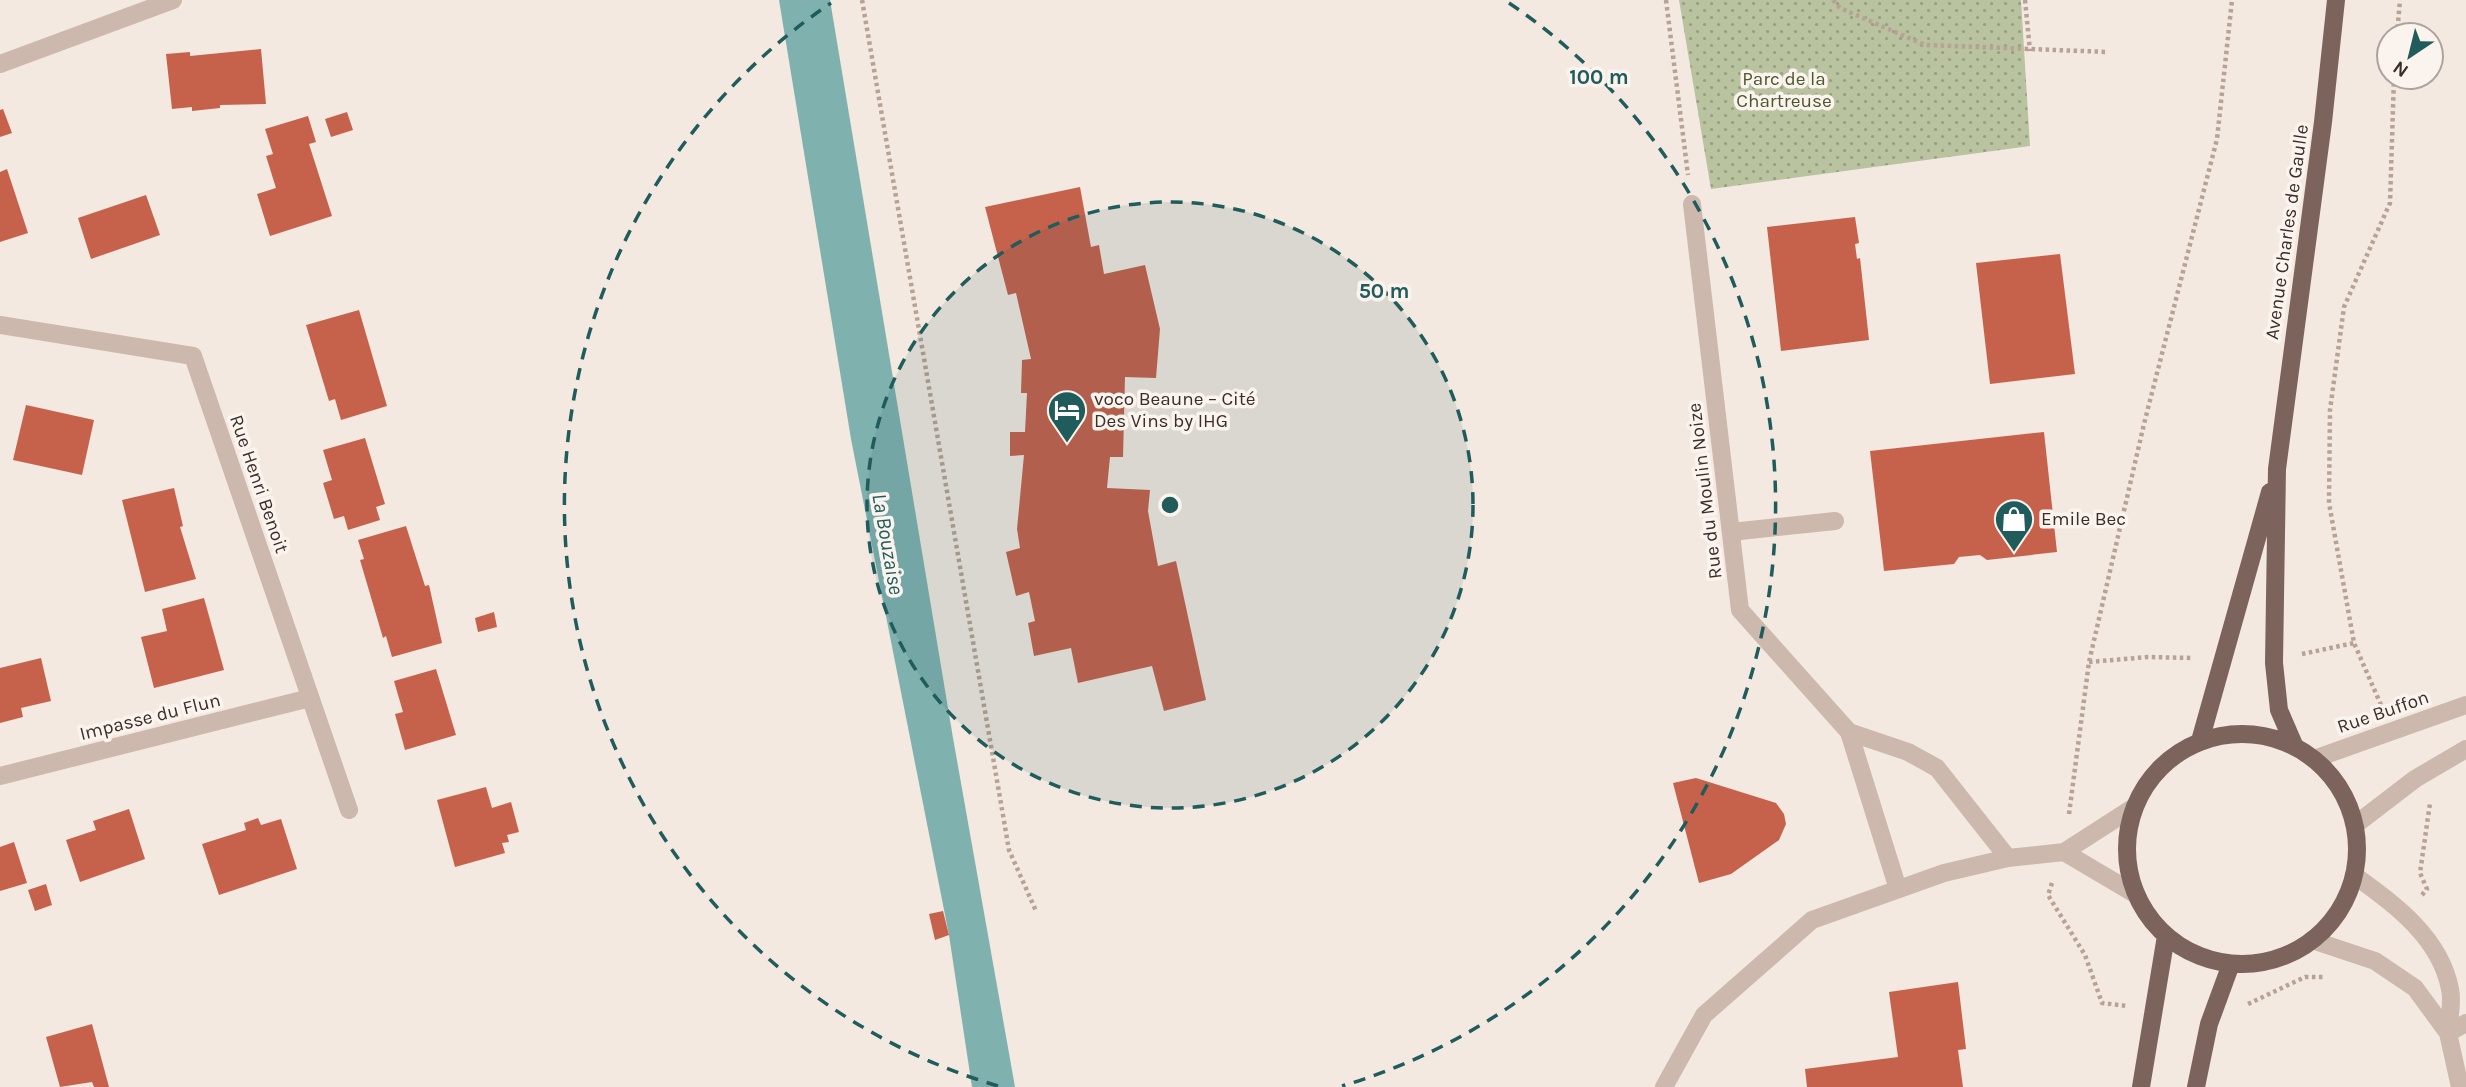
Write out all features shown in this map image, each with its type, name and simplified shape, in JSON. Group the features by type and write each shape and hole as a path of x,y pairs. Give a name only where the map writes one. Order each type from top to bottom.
{"main road":[{"name":"Avenue Charles de Gaulle","path":"2295,747 2279,710 2274,663 2277,469 2323,122 2336,0"},
{"name":"Avenue Charles de Gaulle","path":"2200,741 2277,469"},
{"path":"2232,733 2264,736 2295,747 2314,759 2332,777 2346,800 2354,825 2357,850 2354,875 2345,900 2331,922 2312,940 2287,955 2259,963 2231,964 2196,955 2166,936 2148,916 2135,894 2127,866 2127,836 2134,807 2149,779 2172,756 2200,741 2232,733"},
{"path":"2141,1087 2166,936"},
{"path":"2196,1087 2209,1024 2231,964"}],"street":[{"path":"0,64 173,0"},
{"name":"Rue du Moulin Noize","path":"1692,204 1740,610 1849,732 1898,889"},
{"name":"Rue Henri Benoit","path":"0,325 193,356 349,810"},
{"path":"1731,532 1835,521"},
{"name":"Impasse du Flun","path":"0,776 310,698"},
{"name":"Rue Buffon","path":"2314,759 2466,705"},
{"name":"Rue du Moulin Noize","path":"1849,732 1908,752 1937,768 2008,858"},
{"path":"2354,825 2416,779 2466,749"},
{"path":"1664,1087 1704,1014 1812,920 1944,873 2008,858 2064,852 2134,807"},
{"path":"2064,852 2135,894"},
{"path":"2354,875 2406,914 2442,961 2451,992 2448,1033 2460,1087"},
{"path":"2312,940 2350,950 2375,961 2415,988 2448,1033"},
{"path":"2448,1033 2466,1023"}],"path":[{"path":"862,0 1009,850 1035,911"},
{"path":"1666,0 1692,204"},
{"path":"1833,0 1840,8 1925,45 2108,52"},
{"path":"2025,0 2030,51"},
{"path":"2102,1003 2085,955 2048,895 2064,852 2089,662 2144,424 2217,139 2232,0"},
{"path":"2398,21 2400,0"},
{"path":"2392,732 2354,643 2329,503 2330,410 2344,307 2390,203 2394,91"},
{"path":"2416,779 2432,806 2420,873 2427,889"}],"green space":[{"name":"Parc de la Chartreuse","path":"1679,0 2021,0 2030,146 1711,189"}],"water":[{"name":"La Bouzaise","path":"779,0 830,0 953,738 1015,1087 972,1087 949,935 851,439"}],"building":[{"path":"261,49 266,104 220,105 220,108 192,111 192,107 172,109 166,54 190,52 190,56"},
{"path":"3,109 12,133 0,137 0,110"},
{"path":"347,112 353,130 331,137 325,119"},
{"path":"308,116 316,142 309,144 332,216 270,236 257,194 276,188 266,156 273,154 265,129"},
{"path":"7,169 28,233 0,242 0,172"},
{"name":"voco Beaune – Cité Des Vins by IHG","path":"1080,187 1091,247 1099,245 1104,274 1145,265 1160,329 1156,378 1125,377 1123,457 1110,457 1107,488 1150,490 1148,511 1158,566 1176,561 1206,700 1164,711 1152,666 1078,683 1071,648 1034,656 1028,623 1035,621 1029,592 1016,596 1006,552 1020,548 1017,529 1024,455 1010,456 1010,432 1025,432 1027,393 1021,393 1022,360 1031,359 1016,293 1008,295 985,207"},
{"path":"146,195 160,235 91,259 78,218"},
{"path":"1855,217 1859,243 1855,244 1857,259 1860,258 1869,340 1781,351 1767,227"},
{"path":"2060,254 2075,374 1990,384 1976,263"},
{"path":"359,310 387,406 341,420 335,399 329,401 306,325"},
{"path":"26,405 94,420 82,475 13,460"},
{"path":"2044,432 2057,552 1987,560 1980,555 1959,557 1954,564 1884,571 1870,451"},
{"path":"365,438 385,504 376,507 380,520 348,530 344,516 334,519 323,483 332,480 323,450"},
{"path":"174,488 183,526 180,527 196,579 145,592 122,500"},
{"path":"406,526 425,586 429,585 442,643 392,657 386,636 383,638 360,560 364,559 358,540"},
{"path":"204,598 224,670 154,688 141,637 167,631 162,609"},
{"path":"494,612 497,627 478,632 475,618"},
{"path":"41,658 51,701 21,708 23,717 0,723 0,668"},
{"path":"436,669 456,735 405,750 395,714 403,712 394,681"},
{"path":"1696,778 1776,803 1784,814 1786,824 1779,840 1731,874 1699,883 1673,783"},
{"path":"486,787 492,808 511,802 519,832 507,835 509,842 502,843 505,853 455,867 437,800"},
{"path":"129,809 145,859 80,882 66,840 96,830 93,821"},
{"path":"258,818 261,825 281,819 297,869 219,895 202,844 246,830 244,823"},
{"path":"14,842 27,883 0,891 0,847"},
{"path":"46,884 52,905 35,911 28,890"},
{"path":"943,911 949,935 935,940 929,914"},
{"path":"1958,982 1966,1049 1958,1050 1963,1087 1807,1087 1805,1069 1898,1057 1889,992"},
{"path":"92,1024 109,1087 94,1087 92,1082 60,1087 46,1037"}],"place":[{"name":"voco Beaune – Cité Des Vins by IHG","path":"1067,444"},
{"name":"Emile Bec","path":"2014,553"}]}
